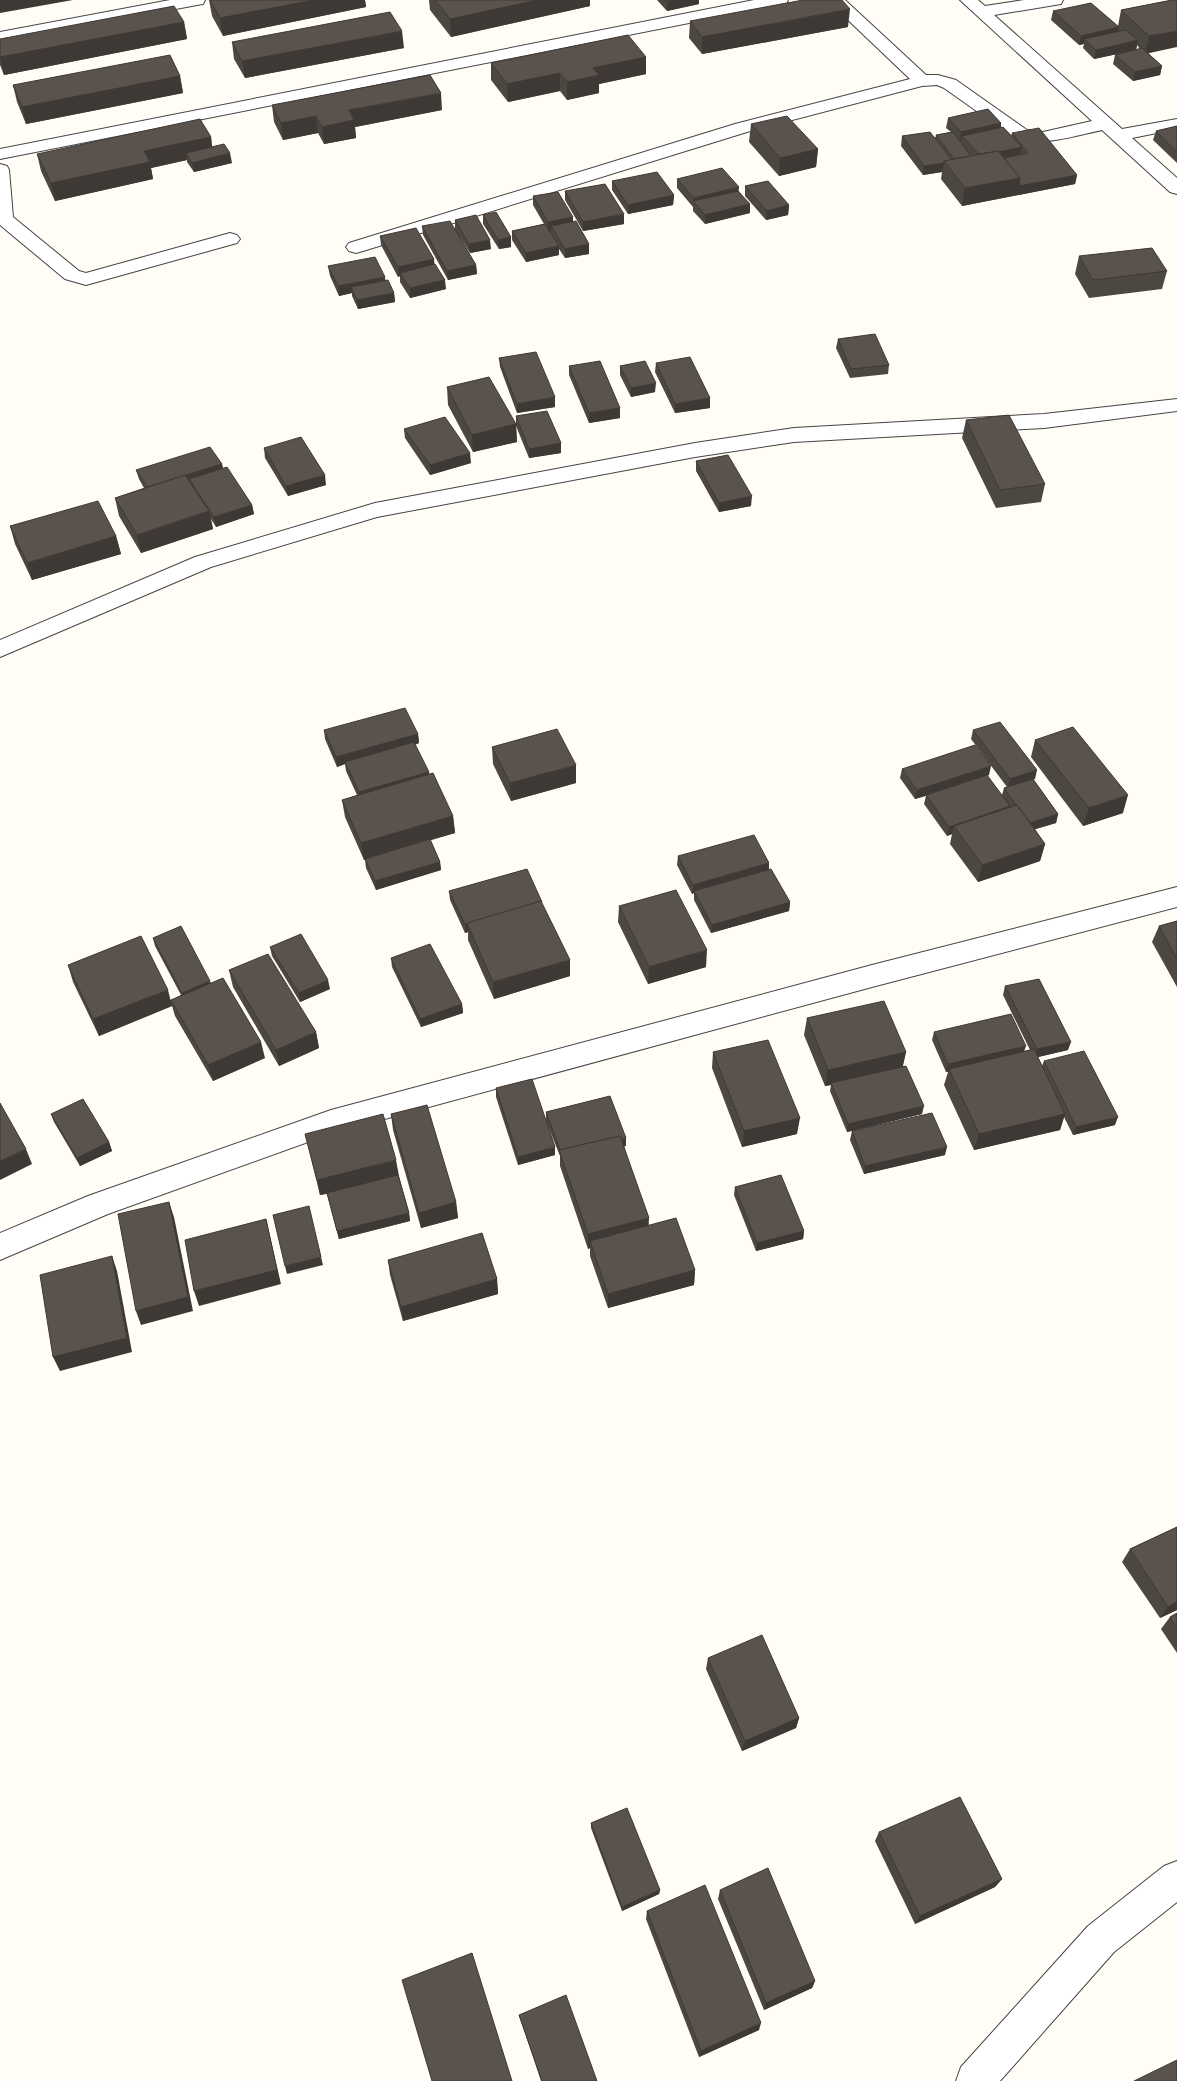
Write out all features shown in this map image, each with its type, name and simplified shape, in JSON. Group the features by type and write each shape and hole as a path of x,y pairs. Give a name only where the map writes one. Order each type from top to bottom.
{"street":[{"path":"0,37 197,0"},
{"path":"0,154 780,0"},
{"path":"835,0 922,80"},
{"path":"968,0 1177,188"},
{"path":"981,12 1056,0"},
{"path":"356,246 741,128 922,80 938,80 950,84 1022,135 1042,137 1177,124"},
{"path":"0,170 4,219 72,275 86,278 230,239"},
{"path":"0,649 203,562 375,510 695,450 794,435 1044,421 1177,405"},
{"path":"0,1246 98,1205 331,1122 872,976 1177,897"},
{"path":"975,2081 1101,1939 1177,1878"}],"building":[{"path":"210,0 314,0 220,18"},
{"path":"435,0 538,0 450,19"},
{"path":"803,0 842,0 850,9 702,37 690,21"},
{"path":"1177,0 1177,31 1149,36 1121,10"},
{"path":"1091,3 1119,27 1081,36 1053,11"},
{"path":"174,6 184,22 0,57 0,39"},
{"path":"390,12 402,31 242,61 232,42"},
{"path":"1125,30 1138,40 1096,50 1084,39"},
{"path":"628,35 646,57 593,68 599,75 567,82 560,73 507,84 491,63"},
{"path":"1142,48 1162,66 1135,72 1115,55"},
{"path":"170,55 180,76 22,107 13,85"},
{"path":"430,75 441,93 349,110 354,120 322,127 316,116 281,123 272,105"},
{"path":"988,109 1001,123 961,132 948,118"},
{"path":"787,116 818,149 780,158 751,124"},
{"path":"200,119 211,137 144,151 150,162 51,183 37,154"},
{"path":"1177,126 1177,152 1156,131"},
{"path":"1003,127 1022,147 979,154 962,136"},
{"path":"1039,128 1077,175 1019,186 1020,178 1004,158 1028,153 1012,133"},
{"path":"930,132 952,160 924,166 902,136"},
{"path":"953,132 971,156 954,159 936,135"},
{"path":"224,144 230,153 192,163 186,153"},
{"path":"998,151 1020,178 965,188 944,161"},
{"path":"722,168 739,187 694,198 677,179"},
{"path":"657,172 674,195 628,205 612,181"},
{"path":"768,181 789,205 767,211 745,186"},
{"path":"605,184 624,214 583,222 565,191"},
{"path":"738,191 750,204 705,215 693,201"},
{"path":"558,192 573,217 548,222 533,196"},
{"path":"496,212 511,237 498,240 483,215"},
{"path":"476,215 490,240 469,244 455,220"},
{"path":"450,221 476,265 447,271 422,226"},
{"path":"576,221 589,244 565,249 551,226"},
{"path":"545,224 559,246 526,253 512,231"},
{"path":"416,228 434,259 398,267 380,236"},
{"path":"1152,248 1167,271 1093,280 1079,256"},
{"path":"375,257 385,277 338,286 328,266"},
{"path":"435,264 445,280 410,288 400,273"},
{"path":"388,280 394,293 357,300 351,287"},
{"path":"875,334 889,365 851,369 838,339"},
{"path":"536,352 555,397 517,404 499,358"},
{"path":"690,357 710,398 675,404 656,363"},
{"path":"600,361 620,408 589,413 569,366"},
{"path":"645,361 656,383 631,388 620,366"},
{"path":"489,377 516,424 472,435 447,387"},
{"path":"547,411 561,443 529,449 516,416"},
{"path":"1009,415 1045,484 1000,490 966,420"},
{"path":"445,417 470,453 430,465 404,429"},
{"path":"301,437 325,475 286,486 264,448"},
{"path":"210,447 222,464 147,487 136,470"},
{"path":"728,455 752,496 719,503 696,461"},
{"path":"227,467 252,505 214,517 189,479"},
{"path":"185,475 209,511 137,535 115,498"},
{"path":"98,501 116,536 27,563 10,526"},
{"path":"405,708 418,734 336,757 324,730"},
{"path":"1000,722 1037,770 1010,779 973,730"},
{"path":"1073,727 1128,795 1089,808 1035,740"},
{"path":"557,729 576,765 510,783 492,747"},
{"path":"414,742 429,772 359,792 345,762"},
{"path":"975,745 991,766 917,790 902,769"},
{"path":"433,773 453,816 361,843 342,800"},
{"path":"987,775 1010,806 949,827 926,795"},
{"path":"1033,779 1058,814 1030,823 1004,788"},
{"path":"1017,805 1045,844 982,865 954,826"},
{"path":"754,835 769,863 693,885 678,856"},
{"path":"430,839 440,862 375,881 365,859"},
{"path":"527,869 542,902 465,924 449,891"},
{"path":"771,869 790,902 712,925 694,891"},
{"path":"676,890 707,950 649,967 619,906"},
{"path":"541,901 570,960 493,982 467,923"},
{"path":"1177,921 1177,959 1159,926"},
{"path":"181,926 210,981 182,993 153,938"},
{"path":"301,934 328,980 299,993 270,947"},
{"path":"141,936 168,990 93,1019 68,965"},
{"path":"430,944 462,1004 420,1019 391,958"},
{"path":"268,954 316,1032 276,1050 229,970"},
{"path":"223,978 261,1042 208,1065 171,1000"},
{"path":"1039,979 1071,1042 1037,1049 1005,986"},
{"path":"884,1001 906,1052 828,1070 807,1018"},
{"path":"1011,1014 1026,1046 948,1064 934,1032"},
{"path":"768,1040 800,1118 744,1131 713,1052"},
{"path":"1034,1049 1065,1114 979,1134 949,1069"},
{"path":"1084,1051 1118,1117 1076,1127 1044,1061"},
{"path":"906,1066 924,1106 848,1124 831,1083"},
{"path":"532,1079 555,1147 518,1157 496,1088"},
{"path":"610,1096 626,1138 621,1139 620,1136 560,1150 546,1112"},
{"path":"83,1099 109,1142 77,1158 51,1114"},
{"path":"0,1103 26,1149 0,1161"},
{"path":"427,1105 456,1202 419,1213 391,1114"},
{"path":"932,1113 947,1147 865,1166 852,1131"},
{"path":"383,1114 396,1160 317,1180 305,1134"},
{"path":"620,1136 649,1218 588,1234 559,1150"},
{"path":"398,1175 409,1213 337,1231 327,1193"},
{"path":"781,1175 804,1231 757,1243 735,1187"},
{"path":"169,1202 188,1297 136,1311 118,1214"},
{"path":"309,1206 321,1257 285,1266 273,1215"},
{"path":"676,1218 695,1270 608,1294 590,1241"},
{"path":"266,1219 277,1270 194,1291 185,1240"},
{"path":"482,1233 497,1279 401,1307 388,1260"},
{"path":"112,1256 127,1338 53,1357 40,1275"},
{"path":"1177,1527 1177,1602 1168,1607 1130,1549"},
{"path":"1177,1613 1177,1629 1170,1617"},
{"path":"762,1635 799,1718 745,1741 708,1658"},
{"path":"960,1797 1002,1879 920,1916 879,1832"},
{"path":"627,1808 660,1890 622,1907 591,1823"},
{"path":"768,1868 815,1981 766,2003 720,1890"},
{"path":"705,1885 761,2023 701,2051 647,1911"},
{"path":"472,1953 512,2081 432,2081 402,1980"},
{"path":"566,1995 597,2081 542,2081 519,2015"},
{"path":"1177,2060 1177,2081 1134,2081"}]}
